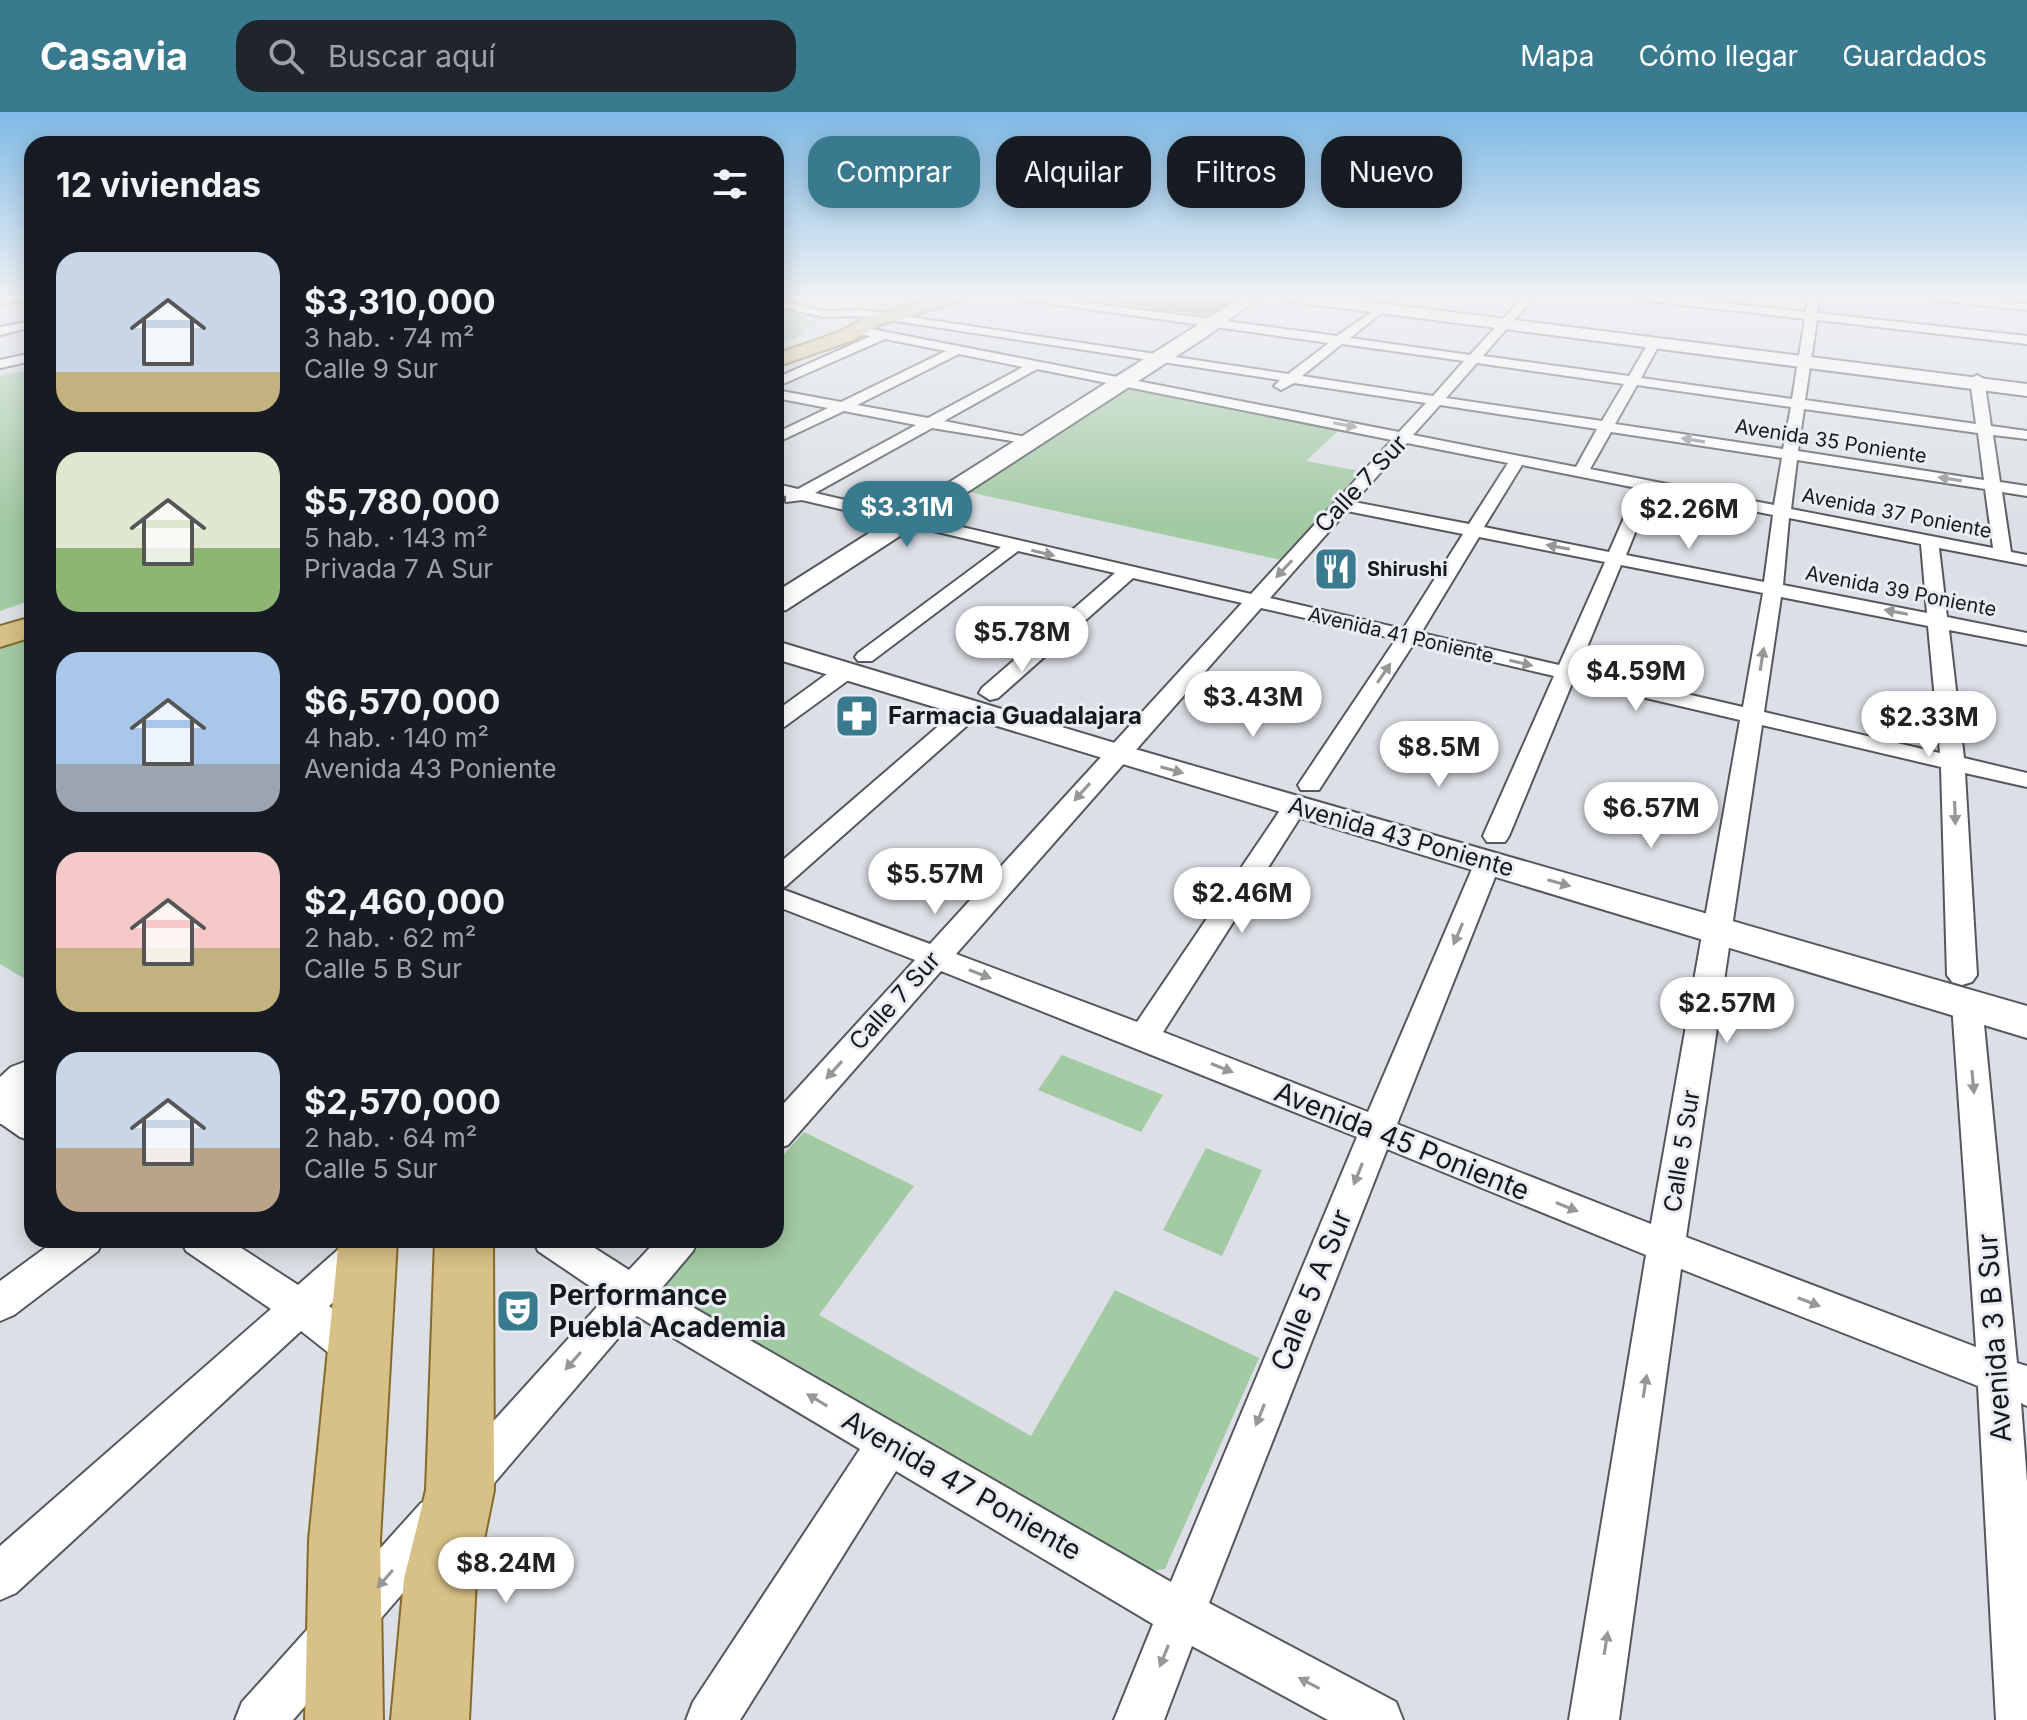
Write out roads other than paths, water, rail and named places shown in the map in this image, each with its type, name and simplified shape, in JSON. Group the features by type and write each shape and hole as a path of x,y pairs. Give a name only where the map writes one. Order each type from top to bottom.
{"main road":[{"path":"784,599 1136,372"},
{"path":"1904,372 2027,388"},
{"path":"0,618 24,610"},
{"path":"0,637 24,629"},
{"name":"Avenida 43 Poniente","path":"784,633 856,664 1964,989 2027,1022"},
{"name":"Avenida 43 Poniente","path":"784,651 856,664"},
{"name":"Avenida 43 Poniente","path":"1964,989 2027,994"},
{"path":"331,1720 340,1629 357,1351 367,1248"},
{"path":"461,1720 464,1248"},
{"path":"430,1720 440,1579 460,1490"},
{"path":"340,1629 344,1720"}],"street":[{"path":"784,435 913,372"},
{"path":"784,504 1023,372"},
{"name":"Avenida 37 Poniente","path":"1073,372 2027,560"},
{"name":"Avenida 35 Poniente","path":"1246,372 2027,491"},
{"path":"1254,408 1298,372"},
{"name":"Calle 7 Sur","path":"784,1126 1463,372"},
{"path":"1572,372 2027,435"},
{"path":"1581,471 1639,372"},
{"name":"Calle 5 Sur","path":"1594,1720 1666,1246 1753,717 1773,588 1780,510 1792,455 1803,372"},
{"path":"1977,381 2003,555"},
{"path":"784,396 1031,442"},
{"path":"1144,1037 1408,637 1518,459"},
{"name":"Calle 5 A Sur","path":"1139,1720 1376,1131 1647,484"},
{"name":"Avenida 41 Poniente","path":"784,491 2027,780"},
{"name":"Avenida 39 Poniente","path":"1343,505 2027,639"},
{"name":"Avenida 3 B Sur","path":"1929,540 1953,763 1964,989 2012,1380 2021,1720"},
{"path":"784,716 1013,546"},
{"path":"784,873 1128,572"},
{"name":"Avenida 45 Poniente","path":"784,899 1144,1037 1666,1246 2012,1380"},
{"path":"12,1092 24,1114"},
{"path":"0,1303 74,1248"},
{"path":"211,1248 301,1308 357,1351"},
{"path":"0,1577 301,1308 363,1248"},
{"name":"Avenida 47 Poniente","path":"563,1248 632,1293 1181,1614 1378,1720"},
{"path":"260,1720 673,1248"},
{"path":"711,1720 889,1443"}],"place":[{"name":"Shirushi","path":"1336,569"},
{"name":"Farmacia Guadalajara","path":"857,716"},
{"name":"Performance Puebla Academia","path":"518,1311"}]}
